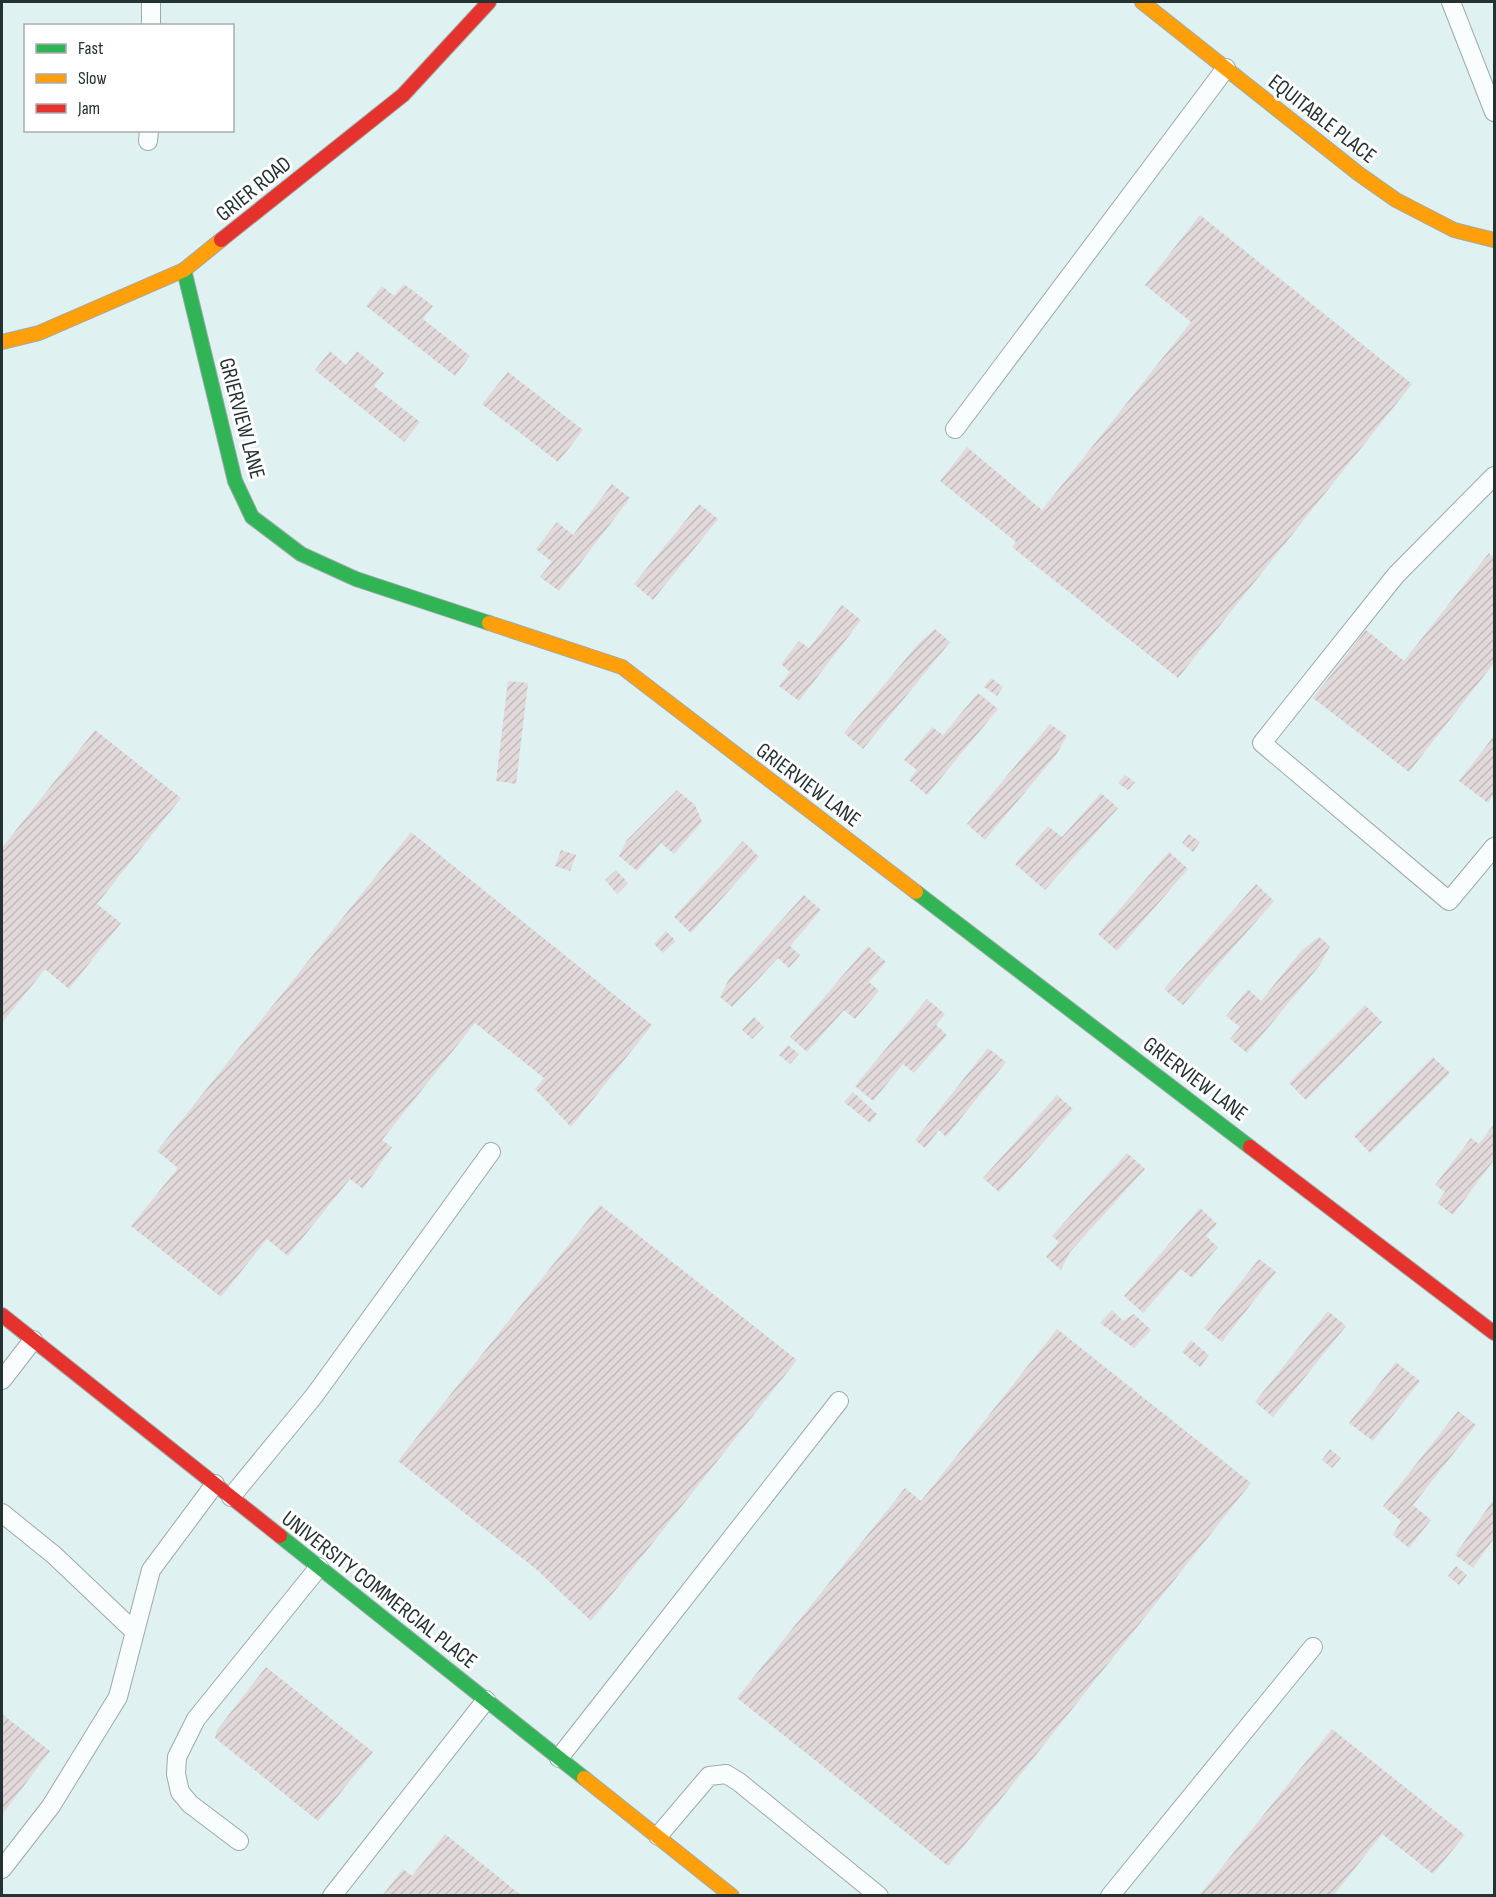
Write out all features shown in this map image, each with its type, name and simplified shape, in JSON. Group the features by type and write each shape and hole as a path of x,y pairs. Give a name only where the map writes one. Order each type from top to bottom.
{"street":[{"name":"GRIER ROAD","path":"2,342 39,333 184,270 403,95 489,2"},
{"name":"EQUITABLE PLACE","path":"1142,2 1359,174 1396,200 1454,230 1494,240"},
{"name":"GRIERVIEW LANE","path":"184,270 235,481 252,517 301,554 356,579 622,667 1494,1333"},
{"name":"UNIVERSITY COMMERCIAL PLACE","path":"2,1315 732,1896"}],"lane":[{"path":"151,2 151,24"},
{"path":"1451,2 1494,112"},
{"path":"955,429 1226,68"},
{"path":"1494,476 1396,575 1262,744 1449,901 1494,847"},
{"path":"231,1497 314,1396 491,1152"},
{"path":"2,1380 33,1340"},
{"path":"559,1758 839,1401"},
{"path":"2,1869 51,1806 117,1697 151,1570 215,1484"},
{"path":"2,1513 54,1555 135,1632"},
{"path":"239,1841 190,1804 180,1792 176,1774 177,1757 196,1719 319,1567"},
{"path":"1110,1896 1313,1647"},
{"path":"332,1896 486,1700"},
{"path":"658,1836 709,1776 726,1774 740,1782 879,1896"}],"building":[{"path":"1200,215 1412,384 1178,678 1012,547 1016,542 940,481 967,447 1042,510 1191,322 1145,285"},
{"path":"404,284 433,306 423,319 470,356 455,376 366,306 382,286 394,296"},
{"path":"330,351 346,365 357,351 384,373 374,386 420,422 404,442 315,370"},
{"path":"508,372 583,430 558,462 482,404"},
{"path":"612,484 630,498 559,591 540,577 552,562 536,549 557,522 573,535"},
{"path":"699,504 718,519 653,600 634,584"},
{"path":"1489,553 1494,558 1494,663 1409,772 1313,698 1366,630 1404,661"},
{"path":"842,605 861,620 799,701 779,686 790,672 781,664 799,641 809,648"},
{"path":"935,629 950,642 863,749 844,733 918,644"},
{"path":"991,678 1003,687 997,696 984,687"},
{"path":"508,681 528,683 516,784 496,781"},
{"path":"978,693 998,709 927,795 909,780 917,770 904,760 932,727 943,735"},
{"path":"1050,724 1067,736 1056,755 985,840 967,824"},
{"path":"95,730 181,798 97,904 121,923 69,989 45,969 2,1023 2,848"},
{"path":"1494,736 1494,794 1488,803 1459,781"},
{"path":"1125,775 1135,782 1128,790 1118,783"},
{"path":"677,790 695,805 702,822 674,854 661,843 637,871 619,856 627,840"},
{"path":"1101,793 1118,808 1045,890 1015,864 1048,826 1062,837"},
{"path":"411,832 652,1025 571,1127 535,1089 544,1078 475,1023 382,1140 392,1147 363,1189 350,1179 288,1256 267,1239 221,1297 131,1226 178,1168 157,1151"},
{"path":"1189,834 1200,842 1193,852 1182,843"},
{"path":"743,841 759,857 691,933 674,917"},
{"path":"561,850 576,855 570,871 555,866"},
{"path":"1169,852 1188,869 1117,951 1098,934"},
{"path":"616,870 628,883 617,894 605,880"},
{"path":"1256,884 1274,901 1183,1005 1164,989"},
{"path":"804,895 821,910 790,946 800,955 789,968 778,958 732,1007 720,997 729,979"},
{"path":"666,931 676,941 663,953 654,944"},
{"path":"1319,937 1330,946 1320,965 1247,1053 1230,1039 1240,1027 1226,1016 1248,989 1261,1001 1302,950"},
{"path":"868,946 886,962 869,982 879,991 855,1019 844,1010 807,1052 790,1037"},
{"path":"927,999 945,1014 936,1025 947,1035 914,1073 903,1064 873,1101 855,1086"},
{"path":"1365,1005 1382,1022 1306,1100 1289,1083"},
{"path":"754,1017 764,1027 752,1039 742,1030"},
{"path":"788,1045 799,1054 790,1064 779,1055"},
{"path":"988,1048 1006,1062 946,1137 939,1130 925,1148 915,1140"},
{"path":"1433,1057 1450,1073 1370,1153 1354,1136"},
{"path":"853,1092 877,1114 870,1123 844,1102"},
{"path":"1057,1095 1073,1109 999,1192 983,1178"},
{"path":"1494,1124 1494,1160 1453,1215 1437,1203 1445,1192 1435,1185 1471,1138 1479,1144"},
{"path":"1127,1153 1145,1169 1070,1252 1061,1270 1046,1257 1059,1242 1052,1236"},
{"path":"600,1205 797,1360 591,1621 536,1569 398,1461"},
{"path":"1200,1208 1217,1224 1206,1236 1218,1247 1192,1278 1181,1269 1143,1313 1124,1296"},
{"path":"1259,1259 1276,1272 1222,1342 1204,1328"},
{"path":"1112,1310 1123,1321 1134,1314 1151,1330 1134,1348 1100,1323"},
{"path":"1328,1311 1346,1326 1273,1417 1255,1402"},
{"path":"1057,1329 1251,1483 948,1866 737,1698 905,1488 921,1501"},
{"path":"1191,1340 1209,1355 1200,1367 1182,1352"},
{"path":"1396,1362 1420,1381 1373,1441 1349,1423"},
{"path":"1458,1411 1476,1425 1413,1505 1431,1520 1409,1548 1393,1535 1401,1521 1383,1506"},
{"path":"1330,1449 1341,1458 1332,1468 1322,1460"},
{"path":"1494,1499 1494,1538 1473,1568 1455,1555"},
{"path":"1456,1566 1467,1575 1459,1585 1448,1576"},
{"path":"266,1667 373,1752 318,1821 215,1738 217,1730"},
{"path":"2,1714 50,1751 2,1815"},
{"path":"1332,1729 1465,1835 1433,1874 1382,1834 1333,1896 1199,1896"},
{"path":"445,1834 522,1896 382,1896 403,1869 412,1876"}],"traffic: fast":[{"path":"184,270 235,481 252,517 301,554 356,579 489,623"},
{"path":"916,892 1250,1147"},
{"path":"280,1536 584,1778"}],"traffic: slow":[{"path":"1142,2 1359,174 1396,200 1454,230 1494,240"},
{"path":"2,342 39,333 184,270 221,240"},
{"path":"489,623 622,667 916,892"},
{"path":"584,1778 732,1896"}],"traffic: jam":[{"path":"221,240 403,95 489,2"},
{"path":"1250,1147 1494,1333"},
{"path":"2,1315 280,1536"}]}
